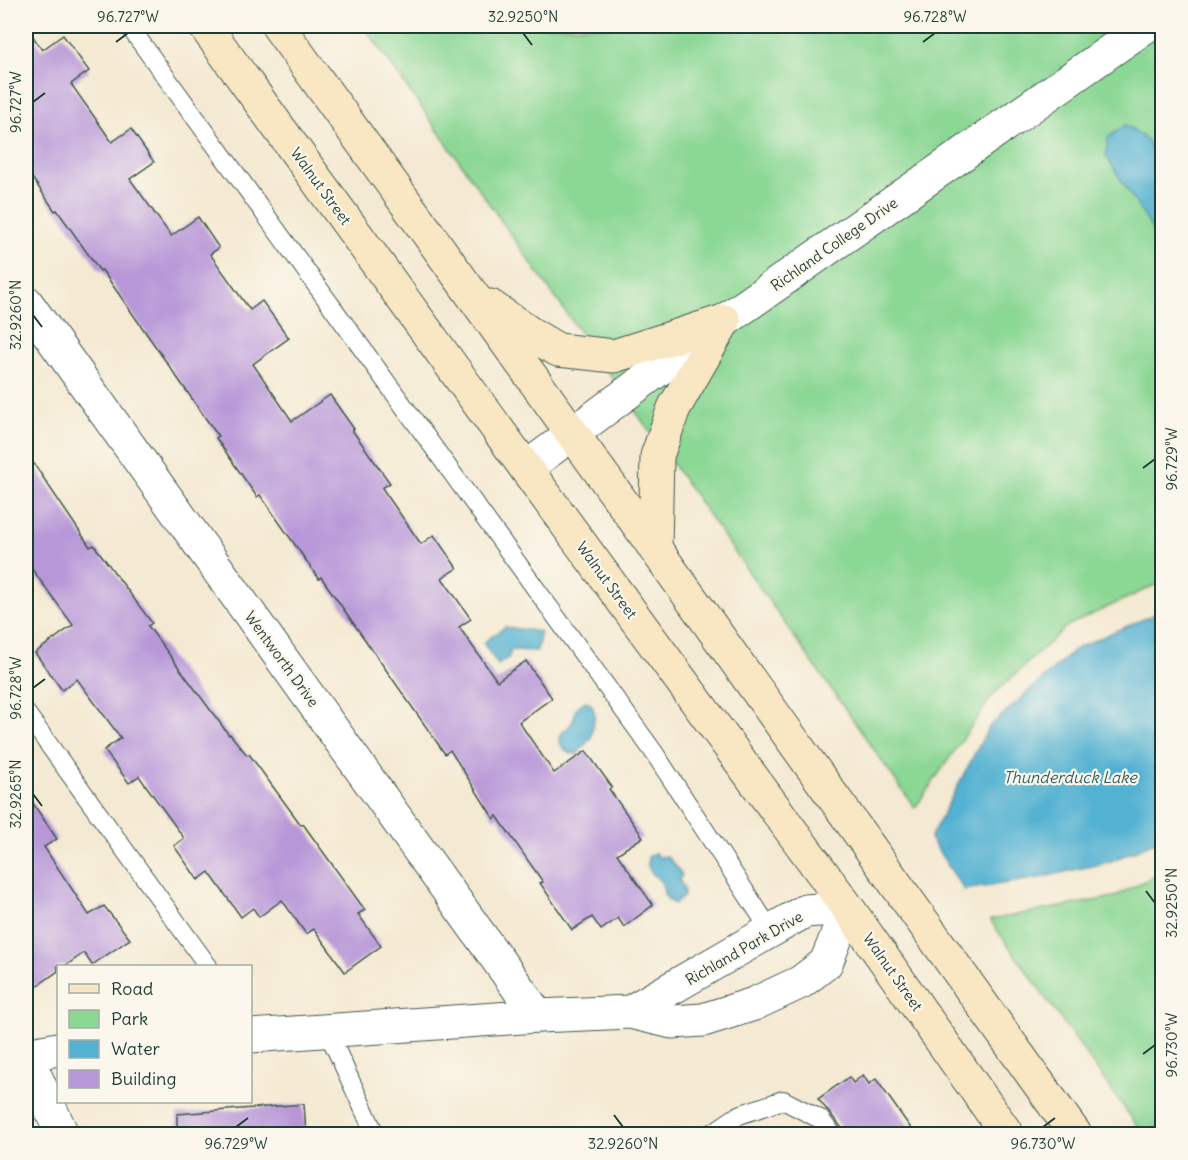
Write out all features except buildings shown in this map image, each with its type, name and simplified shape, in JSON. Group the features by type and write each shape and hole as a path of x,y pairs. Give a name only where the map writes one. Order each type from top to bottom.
{"main road":[{"name":"Walnut Street","path":"205,26 848,908 1007,1134"},
{"path":"278,26 1075,1134"},
{"path":"472,293 558,350 614,356 724,321"},
{"path":"655,549 657,456 674,408 724,321"},
{"path":"848,908 891,878"}],"street":[{"name":"Richland College Drive","path":"526,468 724,321 1146,26"},
{"name":"Wentworth Drive","path":"26,302 538,1016"},
{"name":"Richland Park Drive","path":"253,1033 328,1032 538,1016 630,1012 672,1022 703,1020 754,1004 801,981 826,963 848,908 805,911 630,1012"},
{"path":"57,1048 26,1056 62,1134"}],"lane":[{"path":"129,26 653,751 771,931"},
{"path":"26,713 207,965"},
{"path":"328,1032 375,1134"},
{"path":"711,1134 739,1115 783,1100 820,1119 832,1134"}],"green space":[{"path":"364,26 1162,26 1162,582 1067,626 993,695 915,808"},
{"path":"1162,872 1162,1134 1143,1134 990,920 1114,897"}],"water":[{"path":"1125,125 1148,141 1162,167 1162,245 1106,156 1108,138"},
{"name":"Thunderduck Lake","path":"1162,611 1162,839 1109,862 1039,878 964,890 930,838 989,727 1077,648"},
{"path":"505,627 541,632 537,651 511,650 509,657 498,665 483,643"},
{"path":"586,701 592,705 595,714 591,738 577,754 573,754 566,751 560,739 563,732 570,726 577,707"},
{"path":"655,853 659,857 667,856 682,875 679,880 684,888 684,896 674,904 664,894 661,882 649,869 648,857"}]}
